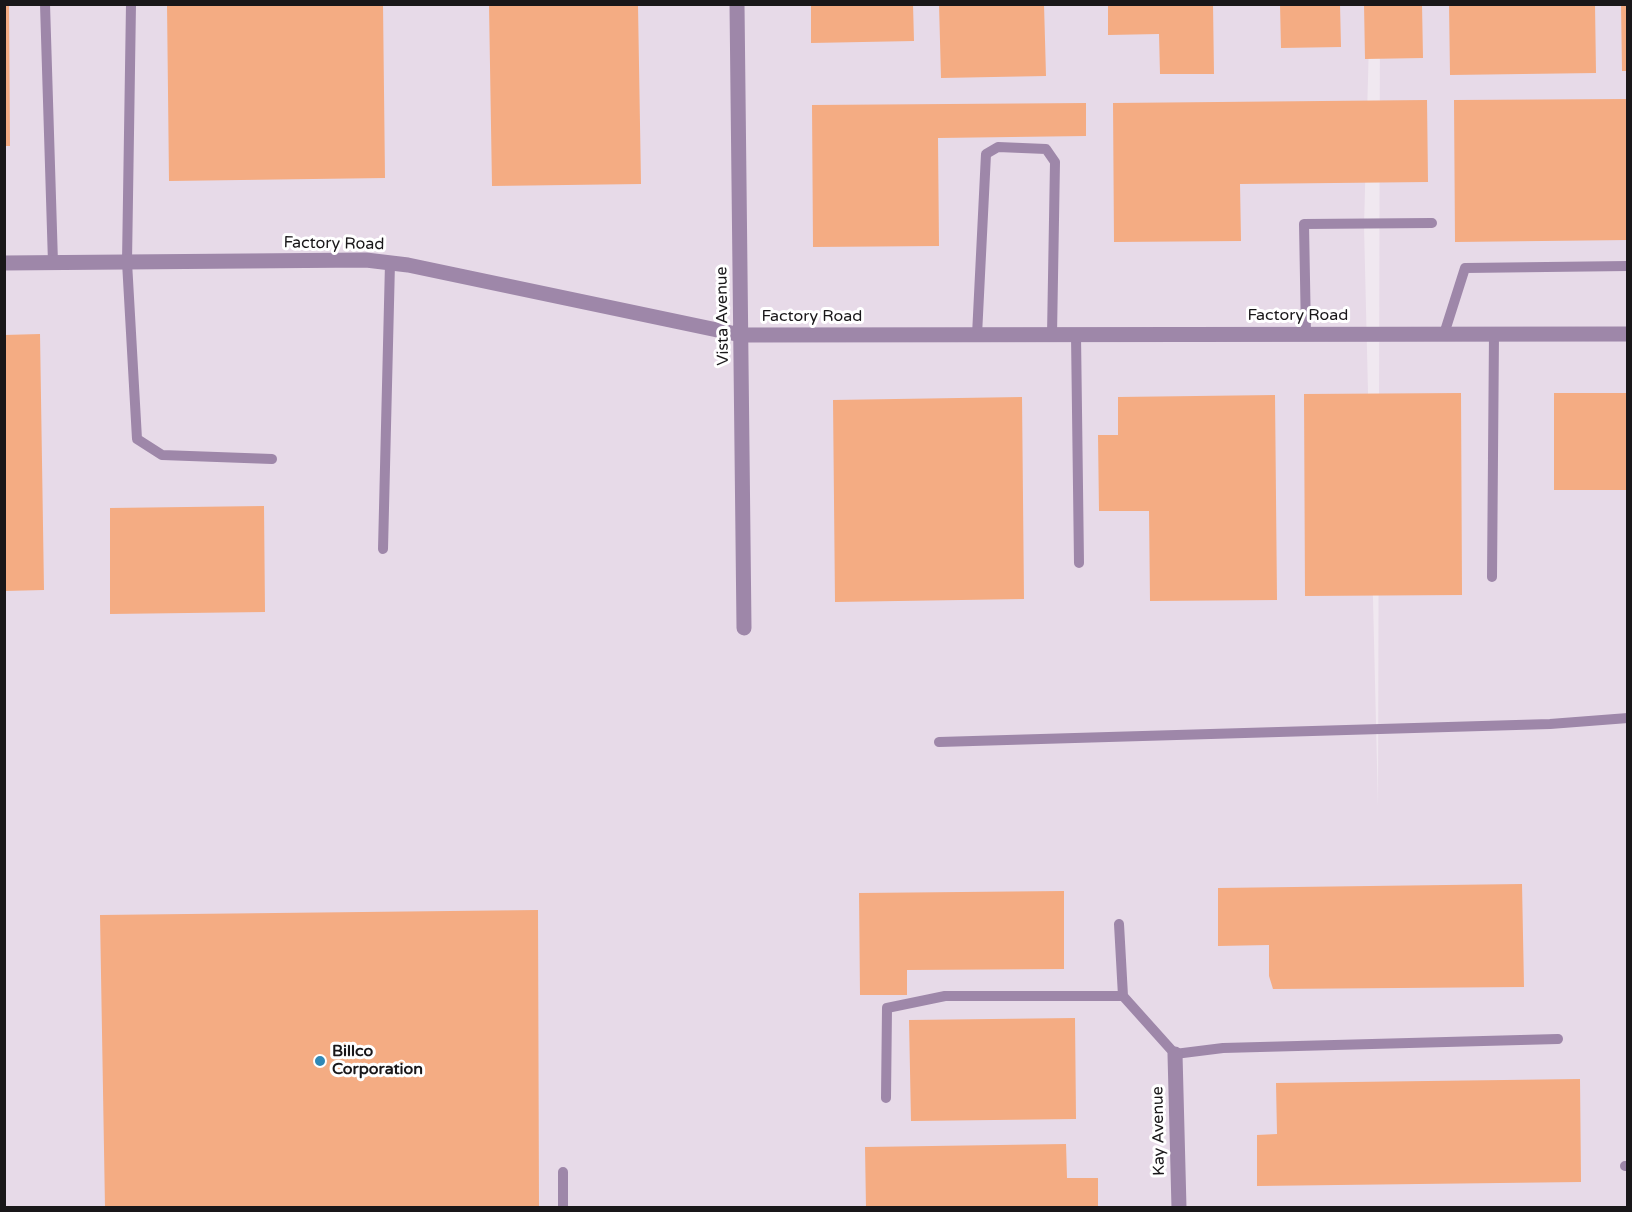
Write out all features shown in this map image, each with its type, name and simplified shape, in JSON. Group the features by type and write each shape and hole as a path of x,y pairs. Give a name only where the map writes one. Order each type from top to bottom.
{"street":[{"name":"Vista Avenue","path":"737,4 744,628"},
{"name":"Factory Road","path":"4,263 366,260 408,265 741,335 1628,334"},
{"name":"Kay Avenue","path":"1175,1054 1179,1208"}],"lane":[{"path":"45,4 53,262"},
{"path":"131,4 127,262 137,439 162,455 272,459"},
{"path":"977,335 986,154 998,147 1046,149 1055,162 1052,335"},
{"path":"1306,334 1304,224 1432,223"},
{"path":"383,549 390,263"},
{"path":"1444,334 1465,268 1628,266"},
{"path":"1492,577 1494,334"},
{"path":"1076,335 1079,563"},
{"path":"939,742 1550,724 1628,717"},
{"path":"1119,924 1123,996 1175,1054 1223,1048 1558,1039"},
{"path":"886,1098 887,1008 945,996 1123,996"},
{"path":"563,1172 563,1208"}],"shaded area":[{"path":"5,5 1370,5 1364,226 1378,806 1380,5 1627,5 1627,1207 5,1208"}],"building":[{"path":"4,4 9,4 10,146 4,146"},
{"path":"167,4 383,4 385,178 169,181"},
{"path":"811,4 913,4 914,41 811,43"},
{"path":"939,4 1044,4 1046,76 941,78"},
{"path":"1108,4 1213,4 1214,74 1160,74 1159,34 1108,35"},
{"path":"1280,4 1340,4 1341,47 1281,48"},
{"path":"1364,4 1422,4 1423,58 1365,59"},
{"path":"1449,4 1595,4 1596,73 1450,75"},
{"path":"489,5 638,5 641,184 492,186"},
{"path":"1621,5 1628,5 1628,71 1622,71"},
{"path":"1628,99 1628,240 1455,242 1454,100"},
{"path":"1427,100 1428,182 1240,184 1241,241 1114,242 1113,103"},
{"path":"1086,103 1086,136 938,138 939,246 813,247 812,105"},
{"path":"40,334 44,590 4,591 4,335"},
{"path":"1461,393 1462,595 1305,596 1304,394"},
{"path":"1554,393 1628,393 1628,490 1554,490"},
{"path":"1275,395 1277,600 1150,601 1149,511 1099,511 1098,435 1118,435 1118,397"},
{"path":"1022,397 1024,599 835,602 833,400"},
{"path":"264,506 265,612 110,614 110,508"},
{"path":"1522,884 1524,987 1273,989 1269,976 1269,945 1218,946 1218,888"},
{"path":"1064,891 1064,969 907,970 907,995 860,995 859,893"},
{"name":"Billco Corporation","path":"538,910 539,1208 105,1208 100,915"},
{"path":"1075,1018 1076,1119 911,1121 909,1020"},
{"path":"1580,1079 1581,1182 1257,1186 1257,1135 1277,1134 1276,1083"},
{"path":"1066,1144 1067,1178 1098,1178 1098,1208 866,1208 865,1147"}],"place":[{"name":"Billco Corporation","path":"320,1061"}]}
